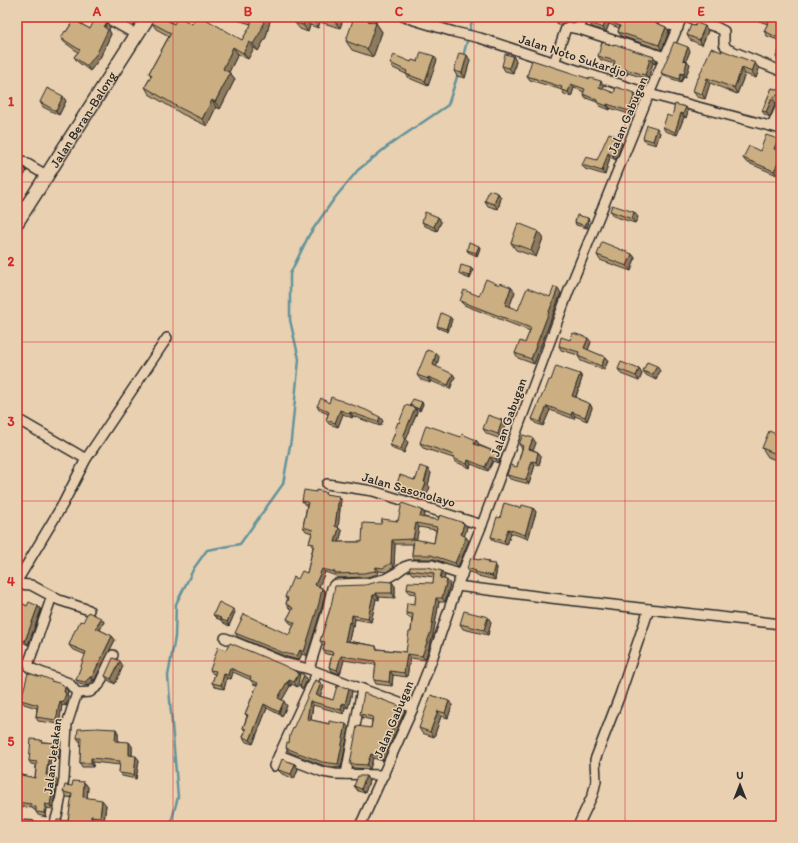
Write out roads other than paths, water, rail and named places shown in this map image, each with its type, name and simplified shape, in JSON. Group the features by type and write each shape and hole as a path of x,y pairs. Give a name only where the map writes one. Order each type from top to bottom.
{"main road":[{"name":"Jalan Beran-Balong","path":"17,222 138,35 148,17"}],"street":[{"path":"105,17 138,35"},
{"name":"Jalan Noto Sukardjo","path":"404,17 480,38 649,94 776,128"},
{"path":"579,29 583,17"},
{"path":"649,17 678,28"},
{"name":"Jalan Gabugan","path":"360,826 413,708 431,662 457,586 482,525 569,290 682,17"},
{"path":"686,17 716,27 724,32 724,44 727,49 781,71"},
{"path":"554,63 566,28 568,27 579,29 665,57"},
{"path":"776,128 781,106"},
{"path":"17,158 46,175"},
{"path":"89,610 59,600 31,585 17,583 63,504 86,459 168,338"},
{"path":"17,419 86,459"},
{"name":"Jalan Sasonolayo","path":"328,484 373,491 482,525"},
{"path":"274,766 313,671 332,588 334,585 368,583 385,579 410,565 432,565 462,575"},
{"path":"457,586 781,624"},
{"path":"52,596 29,662 30,668 69,683 77,693 90,692 99,685 113,655"},
{"path":"578,826 593,794 596,782 595,760 620,695 649,609"},
{"path":"225,638 285,662 413,708"},
{"path":"346,774 362,689"},
{"name":"Jalan Jetakan","path":"54,826 64,779 67,724 77,693"},
{"path":"279,756 323,772 384,775"},
{"path":"17,825 32,826"}],"waterway":[{"path":"463,57 473,17"},
{"path":"170,826 178,797 168,676 175,637 176,604 194,568 207,550 240,544 283,484 291,440 299,359 290,320 290,274 309,235 334,199 358,170 388,146 448,105 458,74"}]}
